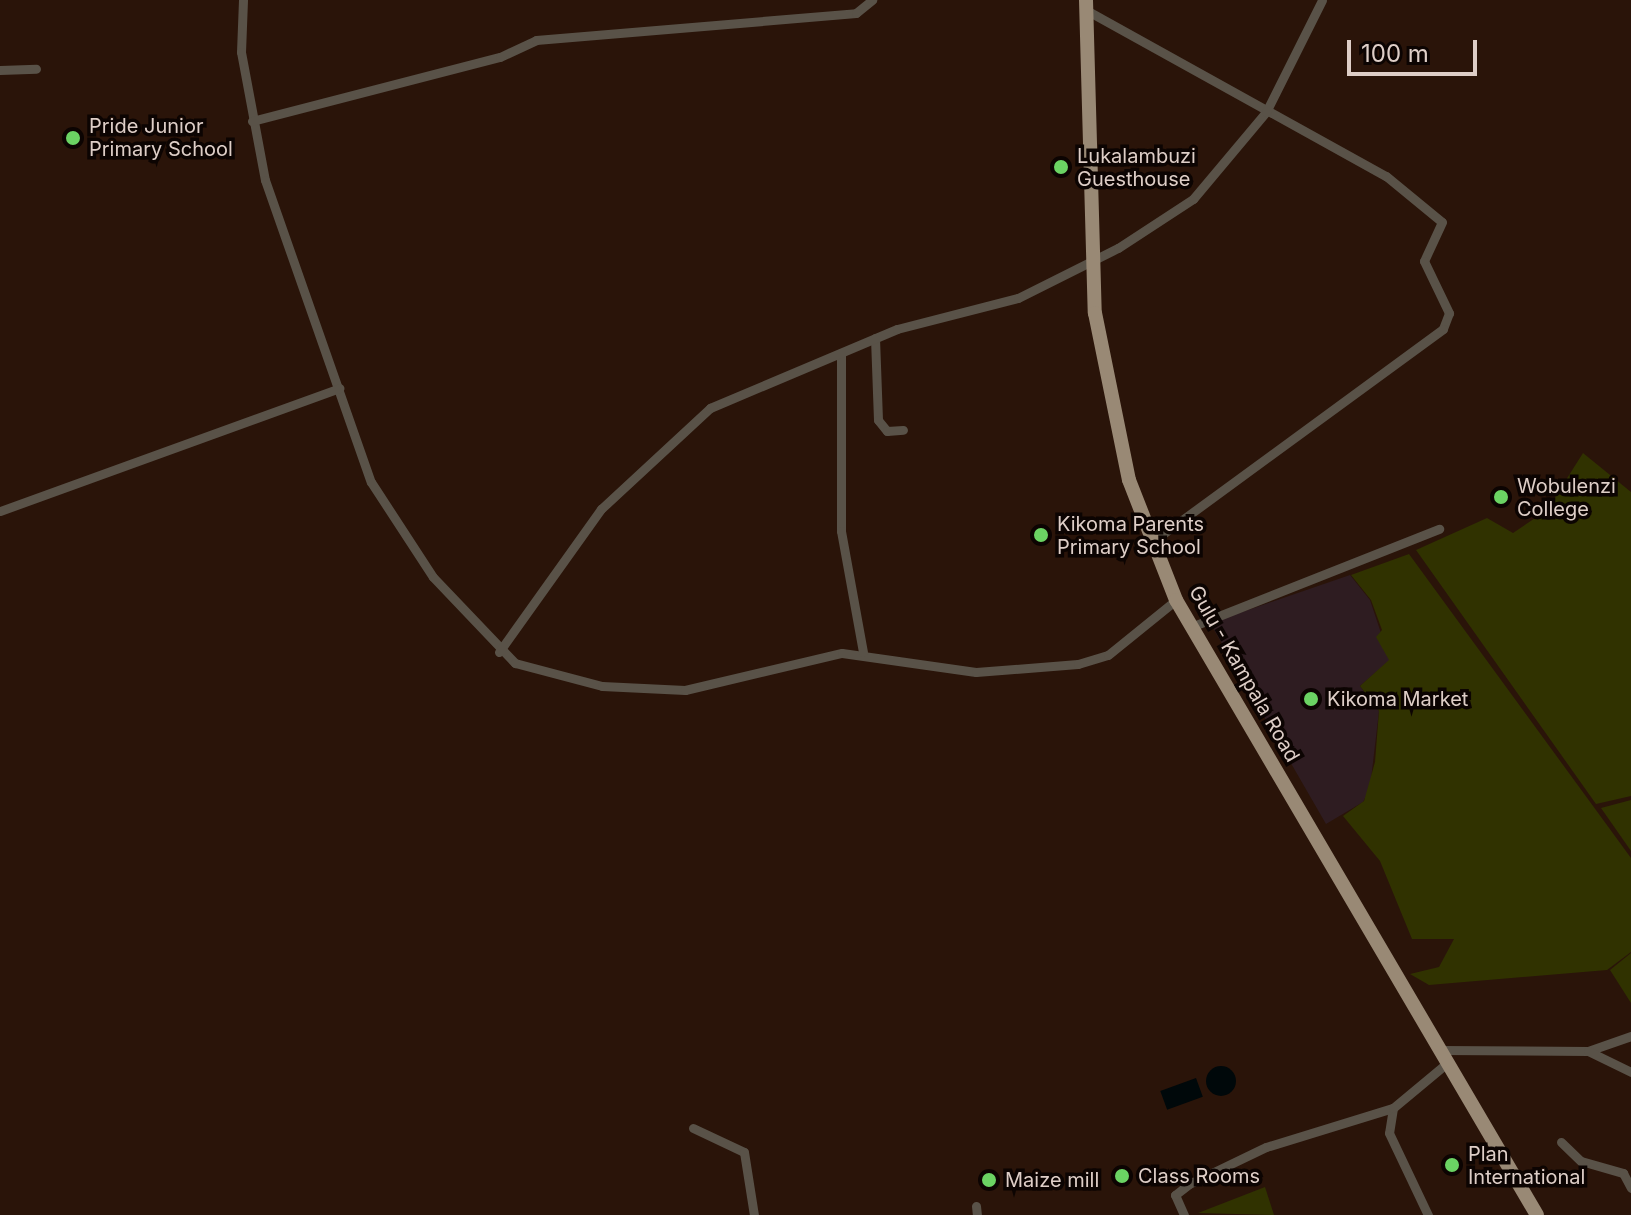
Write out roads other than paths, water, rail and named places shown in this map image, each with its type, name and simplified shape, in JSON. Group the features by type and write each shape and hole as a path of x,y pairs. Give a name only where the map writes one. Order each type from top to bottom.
{"main road":[{"name":"Gulu - Kampala Road","path":"1086,5 1091,262 1107,391 1152,542 1191,627 1537,1215"}],"street":[{"path":"243,0 252,121 265,180 371,482 397,528 499,652 552,676 685,690 863,652 976,672 1092,663 1176,600"},
{"path":"252,121 500,57 536,40 856,13 872,0"},
{"path":"499,652 558,561 654,454 710,408 875,338 1018,298 1091,262 1193,199 1266,112 1322,0"},
{"path":"1086,5 1266,112 1386,176 1438,215 1442,222 1424,261 1449,321 1353,402 1152,542"},
{"path":"0,70 36,69"},
{"path":"875,338 878,420 887,431 903,430"},
{"path":"841,353 841,531 863,652"},
{"path":"0,511 339,388"},
{"path":"1191,627 1439,529"},
{"path":"1184,1215 1175,1195 1266,1147 1393,1108 1444,1056 1588,1051 1631,1036"},
{"path":"1588,1051 1631,1072"},
{"path":"1393,1108 1389,1133 1428,1215"},
{"path":"693,1128 744,1152 754,1215"},
{"path":"1561,1142 1581,1161 1623,1173 1631,1188"}],"place":[{"name":"Pride Junior Primary School","path":"73,138"},
{"name":"Lukalambuzi Guesthouse","path":"1061,167"},
{"name":"Wobulenzi College","path":"1501,497"},
{"name":"Kikoma Parents Primary School","path":"1041,535"},
{"name":"Kikoma Market","path":"1311,699"},
{"name":"Plan International","path":"1452,1165"},
{"name":"Class Rooms","path":"1122,1176"},
{"name":"Maize mill","path":"989,1180"}]}
